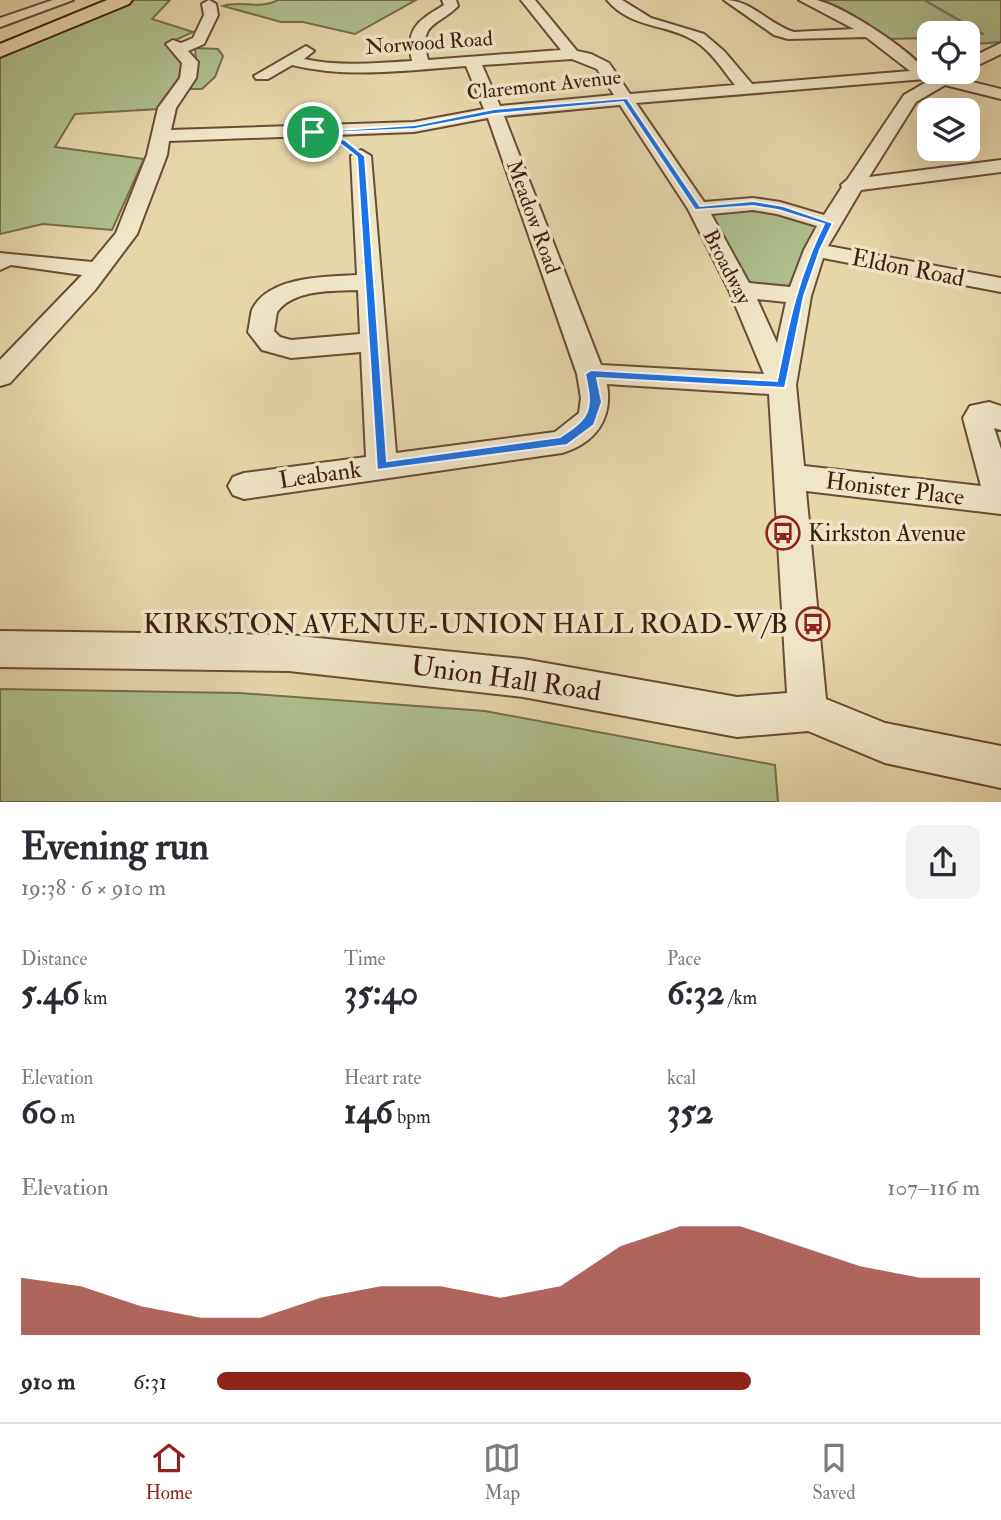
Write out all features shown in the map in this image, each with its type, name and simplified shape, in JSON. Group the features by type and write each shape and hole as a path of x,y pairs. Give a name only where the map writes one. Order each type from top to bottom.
{"highway":[{"path":"0,30 91,0"},
{"path":"0,35 91,0"},
{"path":"0,43 115,0"},
{"path":"0,51 123,0"}],"street":[{"path":"0,23 66,0"},
{"path":"421,65 415,42 418,32 451,6 449,0"},
{"name":"Broadway","path":"528,0 572,54 586,57 603,66 698,209 741,290 782,385"},
{"path":"614,0 646,23 701,38 748,90"},
{"path":"731,0 779,32 793,36 868,33"},
{"path":"806,0 852,21 868,33 917,59"},
{"path":"0,376 99,270 126,234 157,155 167,108 188,78 190,62 176,47 199,41 212,15 209,4"},
{"path":"262,76 312,47"},
{"path":"980,57 1001,48"},
{"name":"Norwood Road","path":"290,60 316,66 363,69 572,54"},
{"name":"Meadow Road","path":"472,61 494,111 591,374"},
{"path":"980,71 1001,70"},
{"name":"Claremont Avenue","path":"162,136 415,127 494,111 917,75"},
{"path":"807,711 782,385 799,296 815,250 851,186 910,99 929,84"},
{"path":"973,84 1001,94"},
{"path":"361,156 415,127"},
{"path":"313,132 342,142 361,156 382,467"},
{"path":"870,159 910,177"},
{"path":"851,186 1001,166"},
{"path":"698,209 753,204 780,208 829,223"},
{"name":"Eldon Road","path":"815,250 1001,285"},
{"path":"0,263 6,258 99,270"},
{"path":"369,282 301,288 279,296 265,309 261,332 271,344 291,349 373,342"},
{"path":"741,290 799,296"},
{"path":"591,374 782,385"},
{"name":"Leabank","path":"244,486 562,442 588,425 597,402 591,374"},
{"path":"1001,419 980,413 977,418 1001,501"},
{"name":"Honister Place","path":"790,477 1001,501"},
{"name":"Union Hall Road","path":"0,649 289,653 523,678 737,717 807,711 885,743 1001,767"}],"green space":[{"path":"134,0 170,0 152,19 193,32 167,44 182,63 196,59 195,48 218,49 223,56 215,77 202,89 173,89 159,109 75,114 55,147 144,159 112,230 43,224 0,234 0,56"},
{"path":"278,0 416,0 355,34 303,22 281,22 223,6 264,4"},
{"path":"815,0 1001,0 1001,42 980,44 980,21 917,21 917,38 889,39 861,21"},
{"path":"738,209 801,218 816,227 793,282 786,288 756,285 743,278 712,217 718,210"},
{"path":"0,689 239,693 485,711 775,765 778,802 0,802"}],"waterway":[{"path":"924,0 983,34"}],"place":[{"name":"Kirkston Avenue","path":"783,533"},
{"name":"KIRKSTON AVENUE-UNION HALL ROAD-W/B","path":"813,624"}],"route":[{"path":"625,99 698,209 753,204 780,208 829,223 815,250 799,296 782,385 591,374 597,402 588,425 562,442 382,467 361,156 342,142 313,132 415,127 494,111 625,99"}]}
